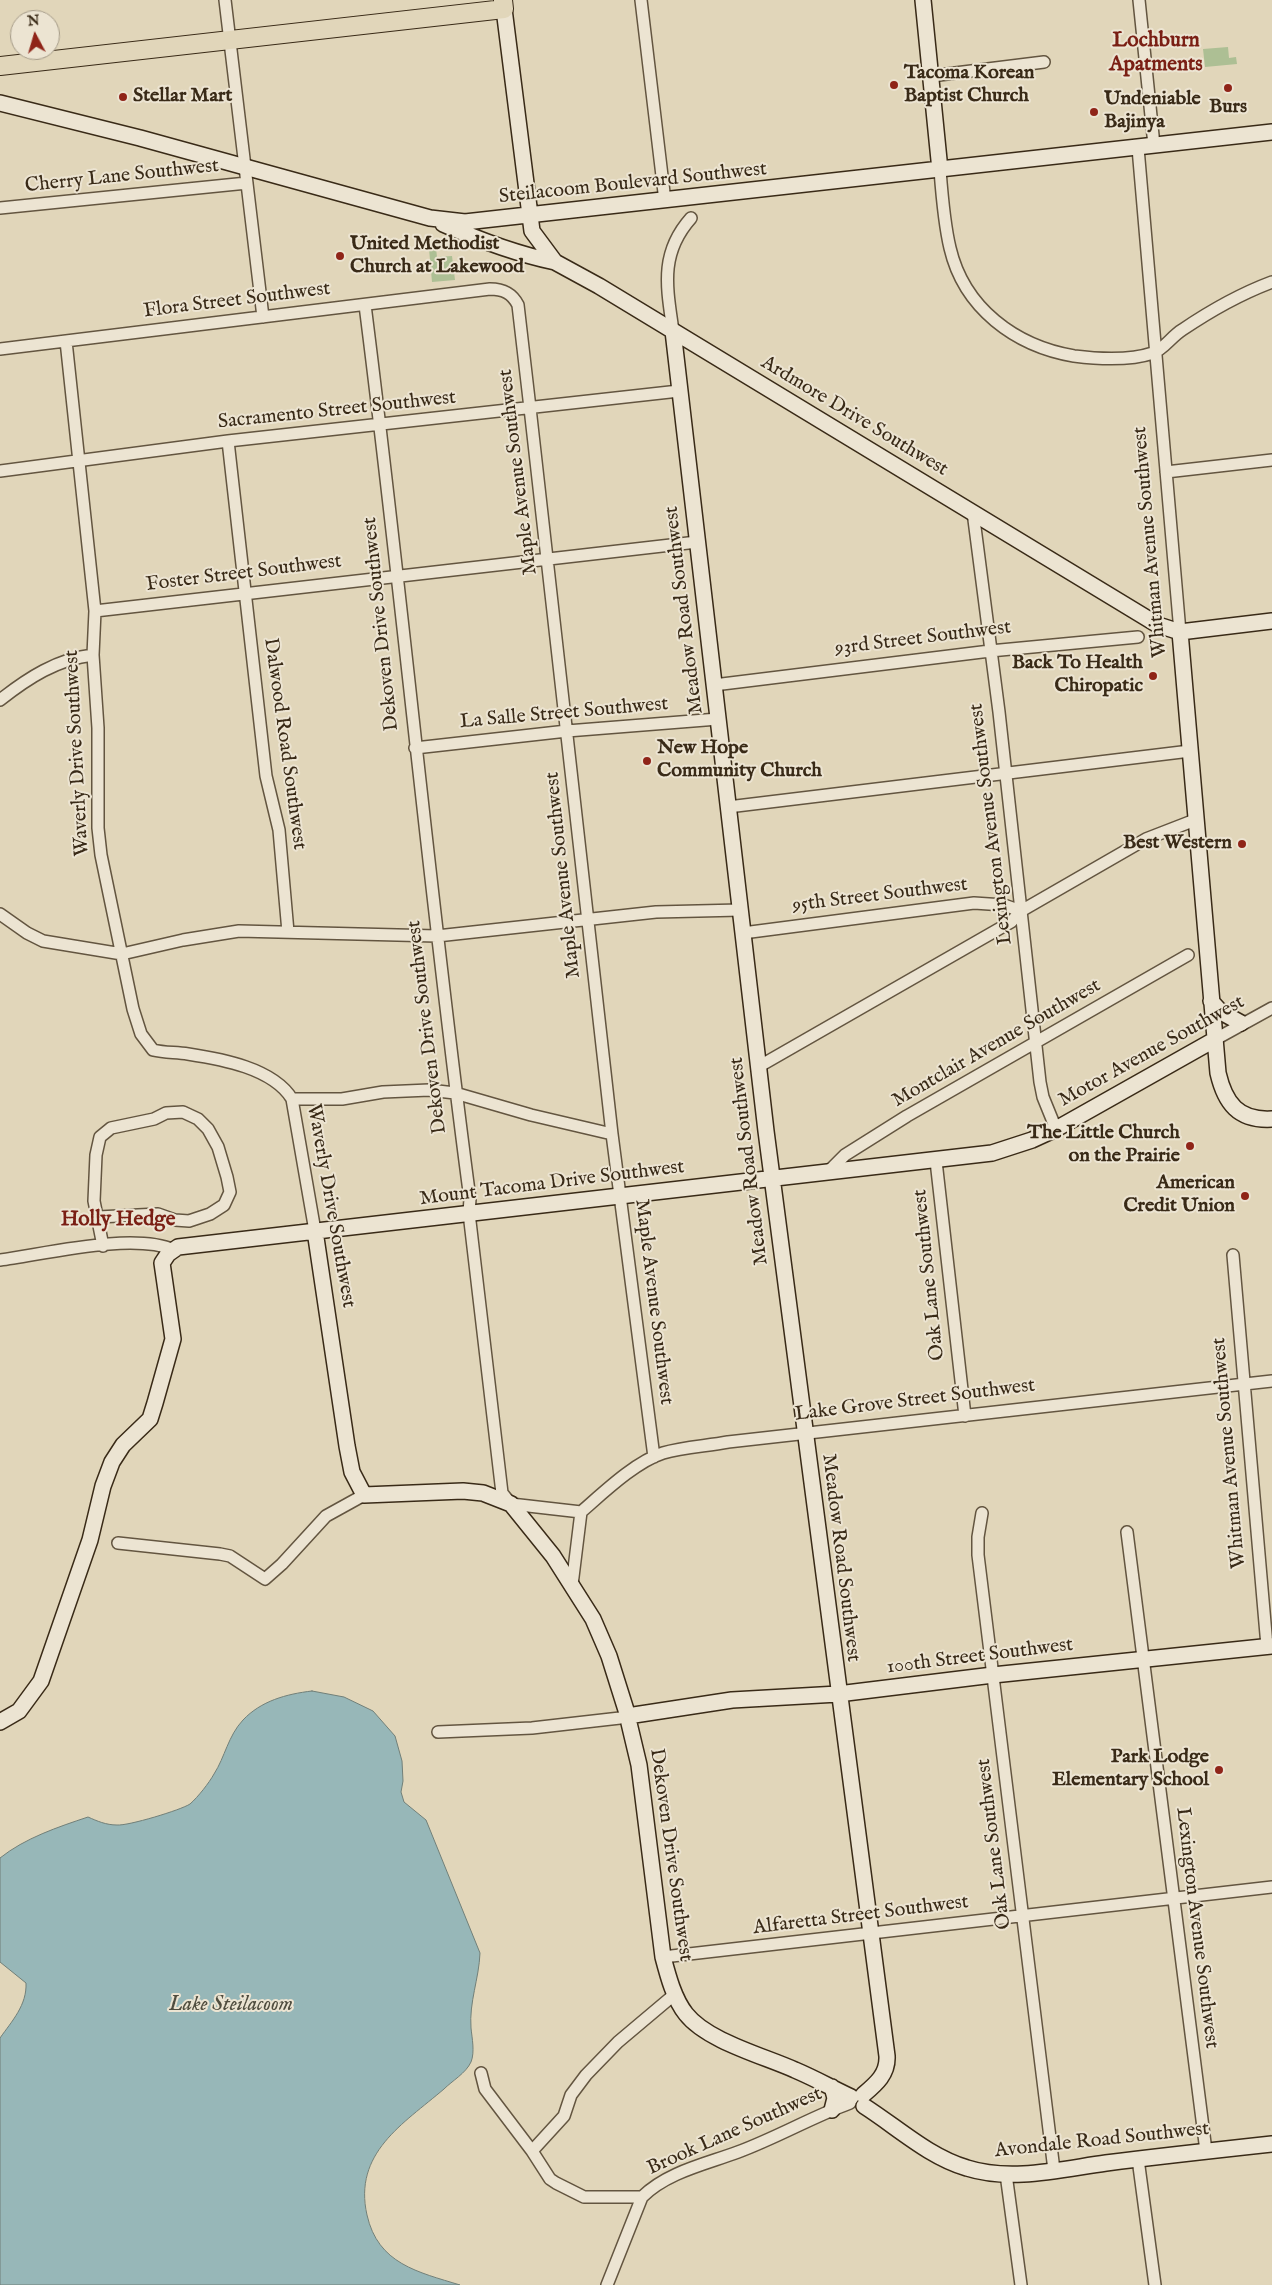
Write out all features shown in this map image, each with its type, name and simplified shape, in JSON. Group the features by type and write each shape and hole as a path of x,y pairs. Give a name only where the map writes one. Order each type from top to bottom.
{"main road":[{"path":"445,16 477,0"},
{"path":"0,66 445,16 504,4"}],"street":[{"path":"225,0 263,317"},
{"path":"640,0 665,201"},
{"path":"923,0 945,221 954,260 979,304 1002,328 1026,342 1073,356 1098,359 1132,357 1154,353 1180,331 1212,311 1272,282"},
{"path":"1139,0 1154,145"},
{"name":"Ardmore Drive Southwest","path":"504,4 530,215 536,238 555,262 599,286 1139,614 1158,625 1180,632"},
{"path":"931,76 1044,62"},
{"name":"Steilacoom Boulevard Southwest","path":"3,102 430,218 465,222 1272,132"},
{"name":"Whitman Avenue Southwest","path":"1138,148 1214,1040 1222,1091 1234,1107 1248,1116 1272,1119"},
{"name":"Cherry Lane Southwest","path":"0,208 247,183"},
{"path":"430,218 471,236 555,262"},
{"name":"Meadow Road Southwest","path":"691,218 676,239 668,259 667,288 772,1180 887,2062 879,2080 857,2100"},
{"name":"Flora Street Southwest","path":"0,349 490,290 507,292"},
{"name":"Maple Avenue Southwest","path":"507,292 518,305 568,731 612,1134 654,1457"},
{"name":"Dekoven Drive Southwest","path":"365,305 437,936 470,1199 469,1214 502,1493 553,1556 593,1619 609,1656 627,1716 640,1774 663,1957 675,1994 687,2016 708,2031 857,2100"},
{"name":"Waverly Drive Southwest","path":"66,341 94,611 93,655 98,728 98,828 108,892 141,1034 150,1048 162,1052 187,1054 249,1067 274,1082 292,1099 315,1231 347,1446 352,1472 364,1495"},
{"path":"678,375 681,363 690,356 702,355 716,358"},
{"name":"Sacramento Street Southwest","path":"0,471 228,442 679,391"},
{"name":"Dalwood Road Southwest","path":"228,442 266,776 279,830 288,932"},
{"path":"1166,472 1272,460"},
{"name":"Lexington Avenue Southwest","path":"973,512 1043,1097 1056,1129"},
{"name":"Foster Street Southwest","path":"94,611 697,542"},
{"path":"1180,632 1272,621"},
{"name":"93rd Street Southwest","path":"714,685 990,651 1138,637"},
{"path":"0,700 46,668 76,657 93,655"},
{"name":"La Salle Street Southwest","path":"415,748 568,731 718,719"},
{"path":"728,808 1190,751"},
{"path":"758,1067 1011,922 1021,912 1138,843 1157,833 1195,820"},
{"name":"95th Street Southwest","path":"742,932 974,903 1004,905 1021,912"},
{"path":"0,914 27,933 43,941 122,954 239,930 437,936 665,912 740,910"},
{"name":"Montclair Avenue Southwest","path":"829,1171 845,1155 907,1116 1006,1057 1036,1044 1188,955"},
{"path":"1211,1001 1227,1017 1242,1023"},
{"name":"Motor Avenue Southwest","path":"936,1161 992,1153 1032,1140 1056,1129 1242,1023 1272,1008"},
{"path":"292,1099 342,1099 398,1091 429,1090 456,1093 531,1115 612,1134"},
{"path":"102,1217 158,1214 175,1220 189,1221 210,1214 224,1205 230,1192 227,1177 218,1147 208,1129 198,1119 183,1112 166,1113 154,1119 111,1128 100,1137 96,1156 94,1201 102,1217 106,1246"},
{"name":"Mount Tacoma Drive Southwest","path":"174,1250 184,1245 469,1214 620,1195 772,1180 829,1171 936,1161"},
{"name":"Oak Lane Southwest","path":"936,1161 965,1416"},
{"path":"0,1260 106,1246 149,1244 164,1246 174,1250 164,1258 161,1266 173,1339 150,1419 123,1445 112,1462 103,1486 90,1540 41,1682 19,1711 0,1722"},
{"name":"Whitman Avenue Southwest","path":"1233,1255 1269,1646"},
{"name":"Lake Grove Street Southwest","path":"581,1512 609,1488 654,1457 669,1452 728,1442 1272,1381"},
{"path":"118,1543 230,1556 265,1579 282,1564 326,1516 364,1495 463,1490 483,1493 511,1504 581,1512 572,1585"},
{"name":"Oak Lane Southwest","path":"982,1513 978,1546 1054,2170"},
{"name":"Lexington Avenue Southwest","path":"1127,1532 1206,2151"},
{"name":"100th Street Southwest","path":"438,1732 526,1729 737,1700 838,1694 993,1675 1269,1646"},
{"name":"Alfaretta Street Southwest","path":"663,1957 1174,1900 1272,1887"},
{"path":"532,2151 564,2116 571,2096 586,2075 618,2042 675,1994"},
{"path":"482,2074 485,2090 532,2151 550,2179 578,2195 602,2198 642,2197"},
{"path":"832,2088 835,2098 832,2110"},
{"name":"Avondale Road Southwest","path":"857,2100 946,2159 979,2172 1006,2174 1054,2170 1272,2144"},
{"name":"Brook Lane Southwest","path":"607,2285 642,2197 663,2181 695,2166 738,2152 857,2100"},
{"path":"1138,2159 1155,2285"},
{"path":"1006,2174 1021,2285"}],"green space":[{"path":"1228,47 1229,58 1236,57 1237,64 1205,67 1203,49"},
{"path":"436,248 437,257 452,256 455,280 432,282 429,249"}],"water":[{"name":"Lake Steilacoom","path":"312,1691 344,1697 373,1711 395,1736 402,1761 403,1781 401,1792 404,1802 426,1820 480,1953 471,2009 473,2049 471,2062 462,2073 398,2128 385,2142 374,2157 367,2174 365,2193 367,2215 372,2232 380,2245 390,2255 402,2264 415,2270 460,2285 0,2285 0,2038 21,2006 26,1991 26,1983 0,1962 0,1858 31,1839 88,1817 105,1824 123,1825 154,1817 190,1804 212,1778 238,1726 250,1713 274,1700"}],"place":[{"name":"Tacoma Korean Baptist Church","path":"894,85"},
{"name":"Burs","path":"1228,88"},
{"name":"Stellar Mart","path":"123,97"},
{"name":"Undeniable Bajinya","path":"1094,112"},
{"name":"United Methodist Church at Lakewood","path":"340,256"},
{"name":"Back To Health Chiropatic","path":"1153,676"},
{"name":"New Hope Community Church","path":"647,761"},
{"name":"Best Western","path":"1242,844"},
{"name":"The Little Church on the Prairie","path":"1190,1146"},
{"name":"American Credit Union","path":"1245,1196"},
{"name":"Park Lodge Elementary School","path":"1219,1770"}],"district":[{"name":"Lochburn Apatments","path":"1156,54"},
{"name":"Holly Hedge","path":"118,1221"}]}
